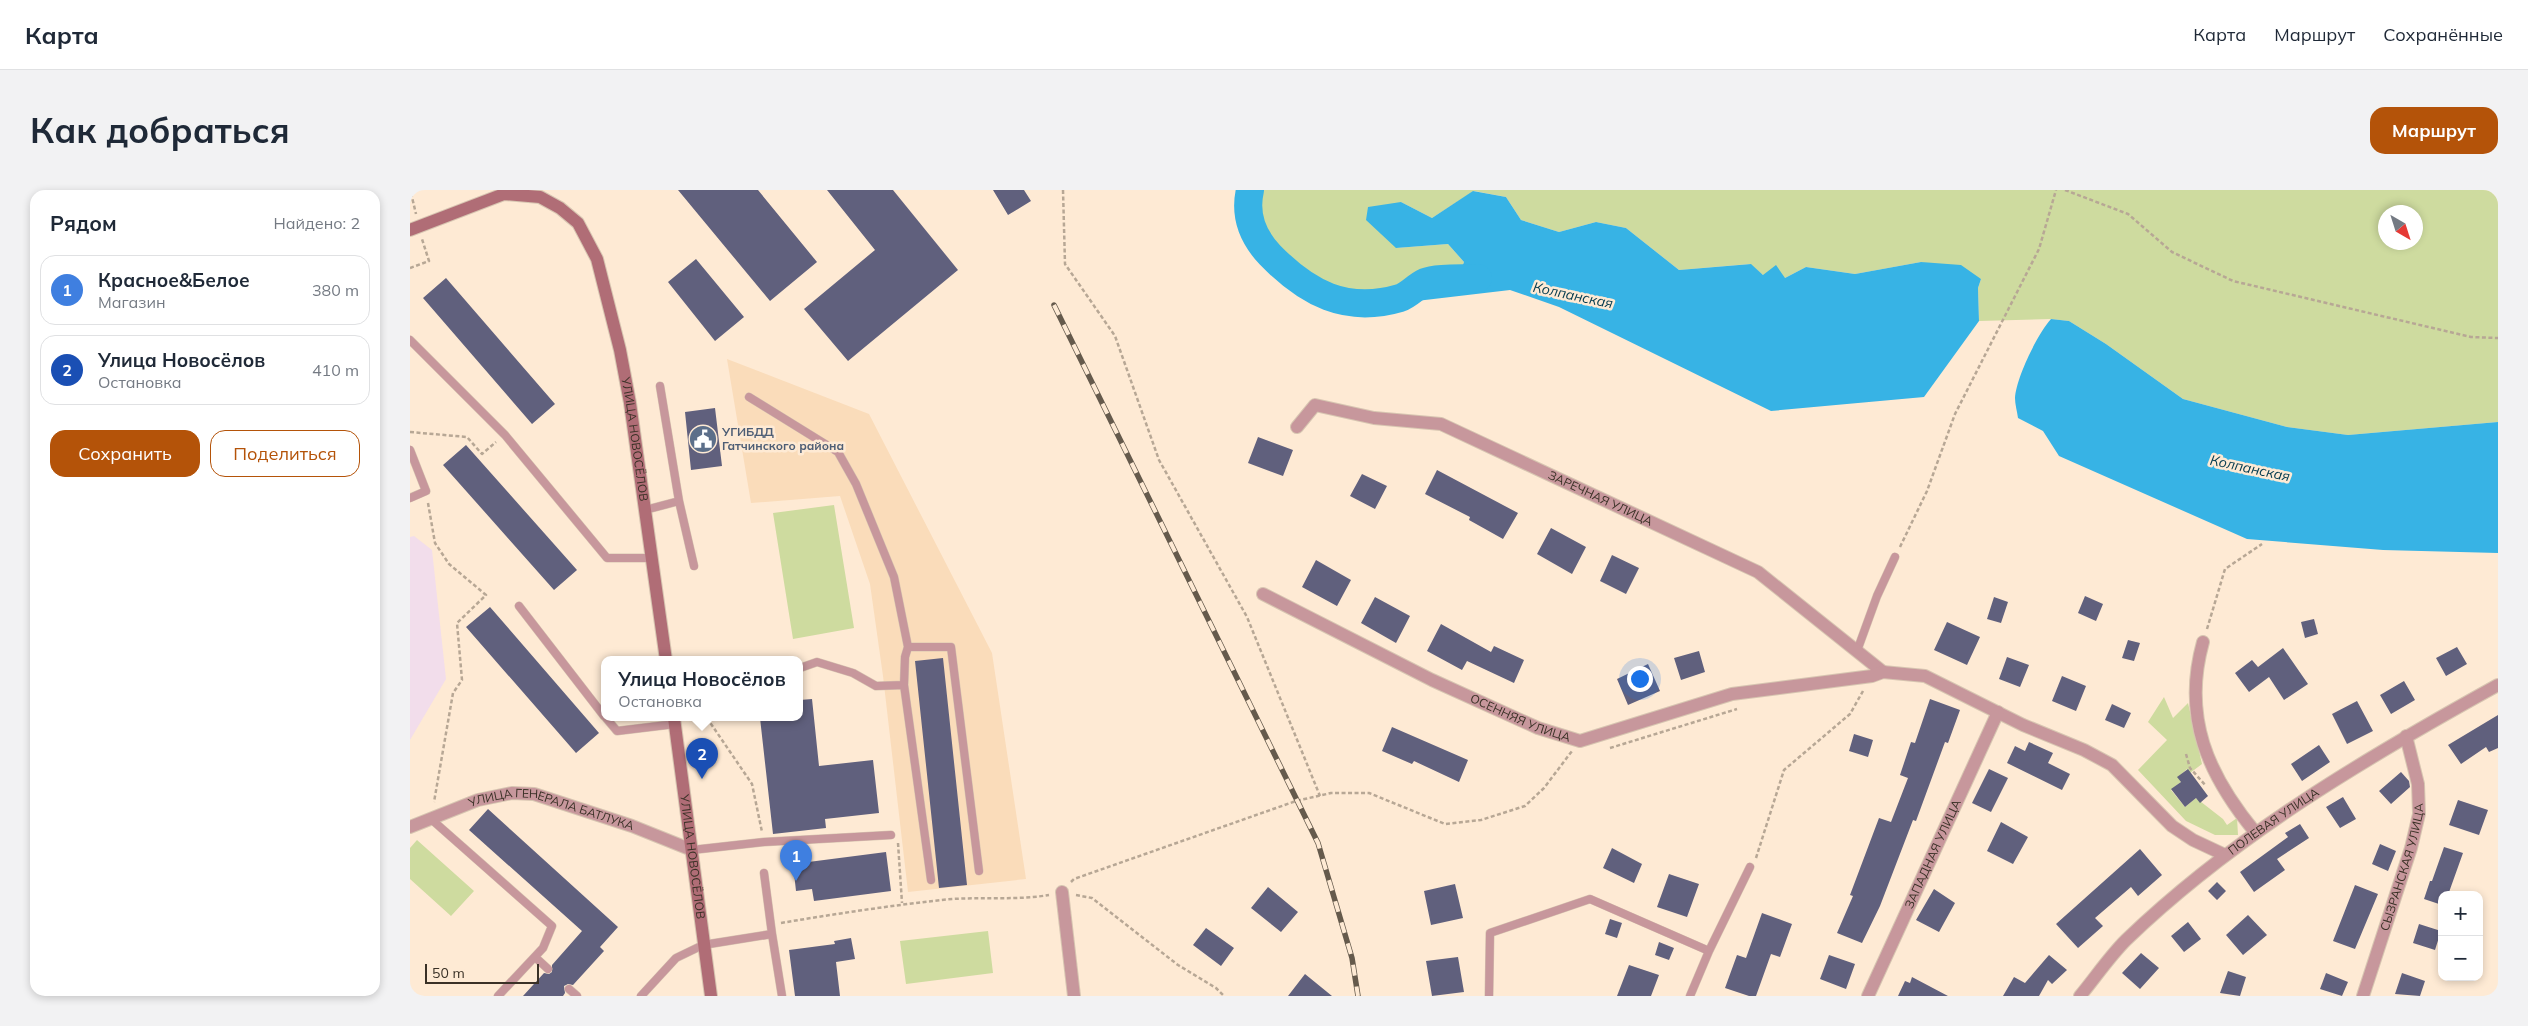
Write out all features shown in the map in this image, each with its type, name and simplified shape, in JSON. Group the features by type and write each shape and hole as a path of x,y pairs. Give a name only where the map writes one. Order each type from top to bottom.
{"street":[{"path":"410,230 504,194 541,194"},
{"name":"УЛИЦА НОВОСЁЛОВ","path":"541,194 578,224 597,259 620,350 630,403 665,656"},
{"name":"ЗАРЕЧНАЯ УЛИЦА","path":"1297,427 1315,405 1374,418 1441,424 1758,572 1857,651 1877,674"},
{"name":"ОСЕННЯЯ УЛИЦА","path":"1263,594 1432,680 1538,728 1580,741 1732,694 1877,674"},
{"path":"2203,642 2196,666 2197,720 2211,767 2238,814 2255,832"},
{"path":"1877,674 1925,676 2023,725 2084,750 2112,765 2172,826 2193,840 2225,855"},
{"name":"ПОЛЕВАЯ УЛИЦА","path":"2080,996 2125,941 2225,855 2255,832 2406,736 2498,685"},
{"name":"ЗАПАДНАЯ УЛИЦА","path":"1868,996 1998,712"},
{"name":"УЛИЦА НОВОСЁЛОВ","path":"675,721 711,996"},
{"name":"СЫЗРАНСКАЯ УЛИЦА","path":"2363,996 2411,848 2419,814 2418,784 2406,736"},
{"name":"УЛИЦА ГЕНЕРАЛА БАТЛУКА","path":"410,826 478,800 512,793 534,794 632,826 692,850"},
{"path":"1062,892 1074,996"}],"lane":[{"path":"410,340 505,435 607,558 651,558"},
{"path":"660,386 679,501 694,566"},
{"path":"749,397 838,452 856,484 894,577 908,647 904,657 904,684 931,880"},
{"path":"410,450 426,491 410,498"},
{"path":"645,510 679,501"},
{"path":"1857,651 1877,596 1895,558"},
{"path":"519,606 601,712"},
{"path":"908,647 951,647 979,871"},
{"path":"803,667 816,662 853,673 876,686 904,684"},
{"path":"608,721 617,731 675,721"},
{"path":"431,819 552,926 543,948 498,996"},
{"path":"692,850 764,842 892,835"},
{"path":"1690,996 1709,951 1750,867"},
{"path":"764,873 782,996"},
{"path":"1490,996 1490,933 1590,899 1709,951"},
{"path":"641,996 676,958 703,944 772,934"},
{"path":"535,957 548,969"},
{"path":"569,989 576,996"}],"path":[{"path":"1063,190 1065,264 1115,336 1159,460 1247,617 1320,796"},
{"path":"1895,558 1927,492 1955,414 2039,250 2056,190"},
{"path":"2065,190 2128,214 2172,252 2233,281 2471,337 2498,338"},
{"path":"410,268 429,261"},
{"path":"410,432 467,437 482,454 505,435"},
{"path":"426,491 435,543 449,564 486,595 457,623 462,680 453,693 431,819"},
{"path":"2203,642 2225,569 2262,544"},
{"path":"1750,867 1754,864 1784,770 1850,714 1877,674"},
{"path":"1604,750 1746,706"},
{"path":"710,721 752,784 764,842"},
{"path":"1062,892 1074,879 1296,801 1331,793 1369,793 1445,824 1481,820 1525,806 1544,788 1580,741"},
{"path":"2186,754 2193,771"},
{"path":"892,835 898,839 902,903"},
{"path":"771,924 902,903 1029,898 1062,892 1092,898 1178,965 1216,988 1224,996"}],"shaded area":[{"path":"727,359 869,414 992,653 1026,879 908,892 883,676 870,584 840,496 751,503"},
{"path":"414,536 432,550 446,679 410,740 410,537"}],"green space":[{"path":"1250,190 2498,190 2498,422 2348,435 2287,427 2183,399 2106,344 2069,321 2051,319 1979,321 1978,288 1981,279 1921,262 1855,274 1806,267 1785,278 1763,275 1750,264 1679,270 1626,228 1596,222 1559,232 1521,220 1506,197 1474,191 1432,218 1401,202 1396,248 1448,244 1464,262 1460,272 1416,291 1382,302 1370,303 1339,300 1325,297 1313,290 1268,253 1253,231 1249,218"},
{"path":"834,505 854,628 793,639 773,513"},
{"path":"2164,697 2173,718 2188,703 2202,764 2190,773 2187,769 2178,777 2181,782 2171,790 2185,807 2196,798 2223,819 2227,825 2237,818 2238,835 2215,835 2186,821 2138,770 2167,740 2148,722"},
{"path":"417,840 474,891 451,916 410,879 410,848"},
{"path":"988,931 993,973 906,984 900,941"}],"water":[{"path":"1473,191 1506,197 1521,220 1559,232 1596,222 1626,228 1679,270 1751,264 1763,275 1776,265 1785,278 1806,267 1855,274 1921,262 1961,265 1981,279 1978,288 1979,321 1924,397 1771,411 1559,307 1510,290 1408,302 1401,298 1460,272 1464,262 1448,244 1396,248 1366,220 1368,207 1401,202 1432,218"},
{"path":"2051,319 2069,321 2106,344 2183,399 2287,427 2348,435 2498,422 2498,553 2383,550 2247,539 2059,456 2043,431 2018,418 2015,400 2016,389 2028,356"}],"building":[{"path":"678,190 758,190 817,262 770,301"},
{"path":"827,190 893,190 958,270 848,361 804,309 875,250"},
{"path":"993,190 1024,190 1031,201 1008,215"},
{"path":"696,259 744,317 715,341 668,282"},
{"path":"446,278 555,404 532,424 423,298"},
{"name":"УГИБДД Гатчинского района","path":"715,408 722,466 691,470 685,412"},
{"path":"1258,437 1293,450 1283,476 1248,463"},
{"path":"466,445 577,570 554,590 443,465"},
{"path":"1437,470 1518,513 1503,539 1469,520 1470,517 1425,494"},
{"path":"1362,474 1387,486 1375,509 1350,496"},
{"path":"1551,528 1586,547 1572,574 1537,554"},
{"path":"1612,555 1639,568 1626,594 1600,581"},
{"path":"1316,560 1351,580 1337,606 1302,587"},
{"path":"2085,596 2103,604 2096,621 2078,613"},
{"path":"1375,597 1410,616 1396,643 1361,623"},
{"path":"1994,597 2008,602 2001,623 1987,619"},
{"path":"490,607 599,733 576,753 466,627"},
{"path":"2314,619 2318,634 2305,638 2301,622"},
{"path":"1947,622 1980,637 1967,665 1934,650"},
{"path":"1441,624 1491,652 1494,646 1524,660 1514,683 1467,661 1462,670 1427,651"},
{"path":"2128,640 2140,643 2134,661 2122,658"},
{"path":"2457,647 2467,664 2446,676 2436,658"},
{"path":"2283,648 2308,684 2284,700 2269,677 2249,692 2235,673 2252,660 2258,667"},
{"path":"1699,651 1705,672 1681,680 1674,658"},
{"path":"2007,657 2029,665 2020,687 1999,679"},
{"path":"943,658 967,885 939,888 915,661"},
{"path":"1648,664 1660,691 1628,705 1617,679"},
{"path":"2062,676 2086,686 2076,711 2052,701"},
{"path":"2404,681 2415,700 2391,714 2380,695"},
{"path":"812,699 819,766 873,760 879,813 825,819 826,828 773,834 760,721 803,721 803,700"},
{"path":"1930,699 1960,710 1948,743 1945,742 1916,821 1913,820 1880,906 1862,943 1837,933 1853,896 1850,895 1879,818 1891,822 1908,778 1900,775 1911,742 1915,743"},
{"path":"2357,701 2373,731 2347,744 2332,714"},
{"path":"2112,704 2131,713 2124,728 2105,720"},
{"path":"2498,715 2498,748 2489,752 2486,747 2461,764 2448,745"},
{"path":"1392,727 1468,760 1459,782 1414,761 1412,764 1382,751"},
{"path":"1854,734 1873,740 1868,757 1849,751"},
{"path":"2029,742 2053,753 2048,763 2070,774 2062,790 2007,763 2015,746 2025,751"},
{"path":"2319,745 2330,762 2302,781 2291,764"},
{"path":"1989,769 2008,778 1991,812 1972,803"},
{"path":"2188,769 2208,796 2200,803 2196,798 2185,807 2171,789 2181,782 2177,777"},
{"path":"2401,772 2409,781 2410,787 2391,804 2379,791"},
{"path":"2343,797 2356,819 2340,828 2326,807"},
{"path":"2458,800 2488,810 2479,835 2449,825"},
{"path":"488,809 618,927 600,947 604,951 573,985 568,984 564,986 565,993 563,996 523,996 544,973 549,974 552,972 552,965 582,931 469,830"},
{"path":"2001,822 2028,837 2013,864 1987,851"},
{"path":"2300,824 2309,838 2277,859 2285,870 2254,892 2240,872 2288,837 2285,833"},
{"path":"2380,844 2396,851 2388,871 2372,864"},
{"path":"2444,847 2463,853 2449,891 2438,891 2438,904 2424,899 2430,881 2432,881"},
{"path":"1612,848 1642,864 1634,883 1603,868"},
{"path":"2140,849 2162,875 2138,896 2131,887 2095,918 2103,926 2078,948 2056,924"},
{"path":"886,852 891,891 814,901 812,889 796,891 793,864"},
{"path":"1669,874 1699,884 1687,917 1657,907"},
{"path":"2217,882 2226,891 2217,900 2208,891"},
{"path":"1455,884 1463,918 1431,925 1424,891"},
{"path":"2355,885 2378,894 2355,949 2333,941"},
{"path":"1268,887 1298,912 1281,932 1251,908"},
{"path":"1934,889 1955,903 1939,932 1916,920"},
{"path":"1762,913 1792,924 1780,957 1771,954 1756,996 1749,996 1725,988 1737,955 1746,958"},
{"path":"2248,915 2267,935 2243,955 2226,935"},
{"path":"1610,919 1622,923 1617,938 1605,934"},
{"path":"2188,922 2201,939 2184,952 2171,936"},
{"path":"2419,924 2438,930 2438,940 2435,950 2413,943"},
{"path":"1206,928 1234,948 1221,966 1193,945"},
{"path":"851,938 855,959 836,962 840,996 795,996 789,950 835,944 834,941"},
{"path":"1659,942 1674,948 1669,960 1655,955"},
{"path":"2141,953 2159,968 2140,989 2122,973"},
{"path":"1829,955 1855,964 1846,989 1820,979"},
{"path":"2049,955 2067,970 2052,984 2048,980 2039,996 2003,996 2014,977 2025,983"},
{"path":"1458,957 1464,992 1432,996 1426,961"},
{"path":"1629,965 1659,975 1651,996 1617,996"},
{"path":"2228,971 2246,977 2240,996 2220,993"},
{"path":"2326,973 2348,982 2342,996 2320,989"},
{"path":"2402,973 2425,981 2420,996 2395,994"},
{"path":"1305,974 1332,996 1288,996"},
{"path":"1912,977 1948,996 1898,996 1905,981 1910,983"}],"waterway":[{"name":"Колпанская","path":"1250,190 1248,209 1251,226 1264,248 1298,280 1313,290 1329,297 1362,303 1380,302 1403,297 1430,280 1478,278"}],"railway":[{"path":"1054,305 1318,843 1352,958 1358,996"}],"place":[{"name":"УГИБДД Гатчинского района","path":"703,439"},
{"name":"Улица Новосёлов","path":"702,779"},
{"name":"Красное&Белое","path":"796,881"}]}
